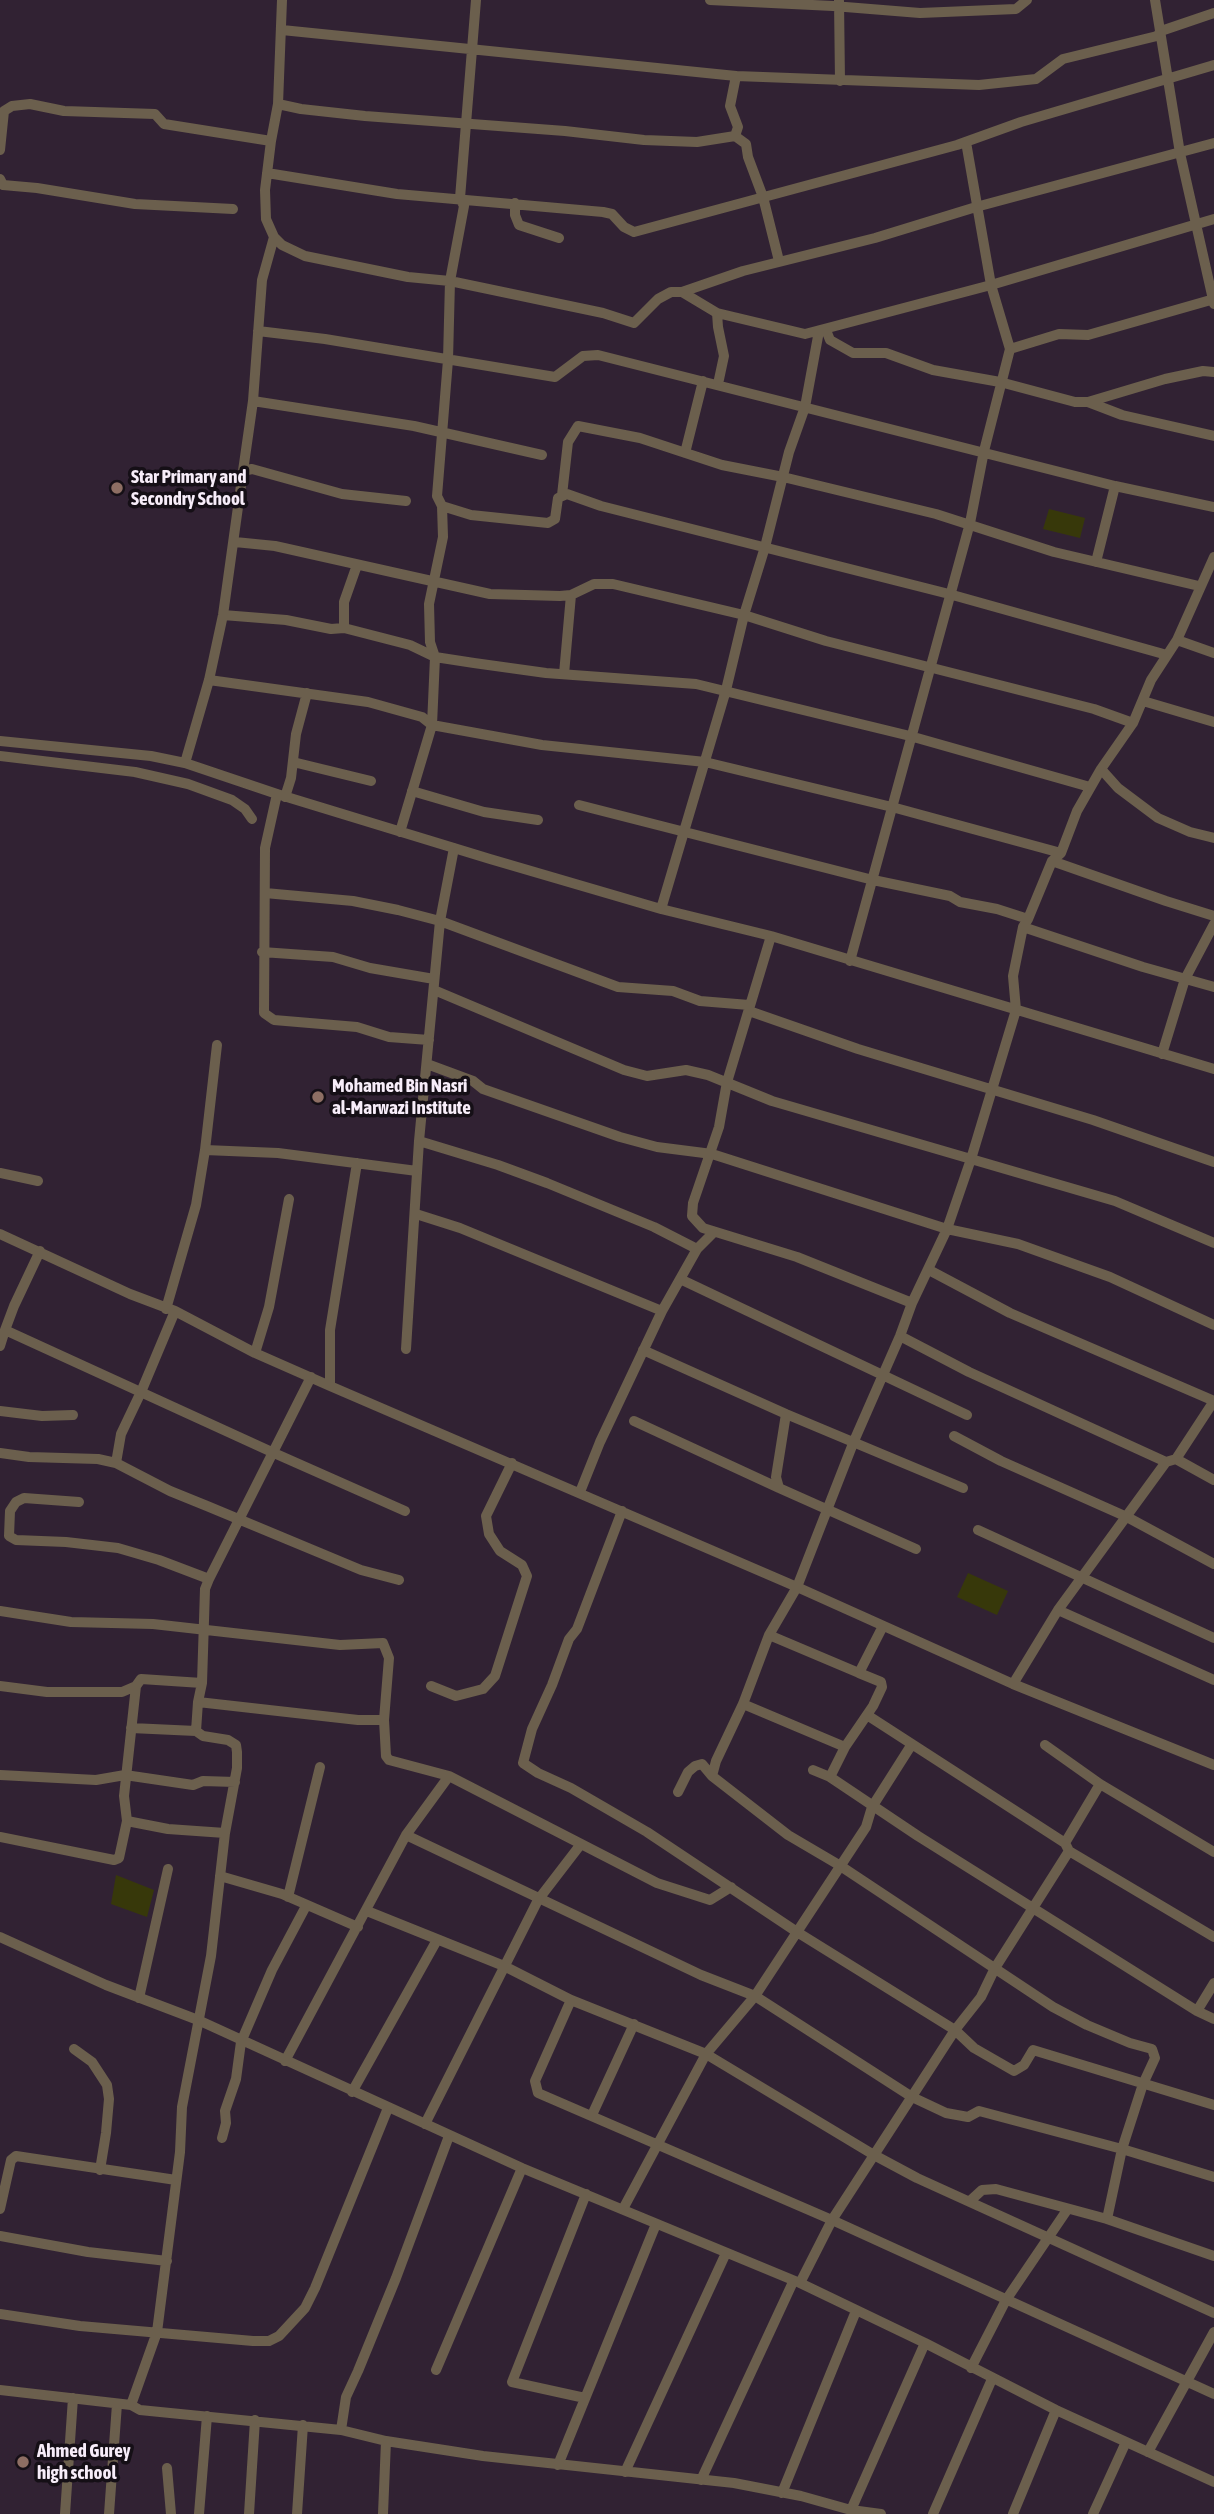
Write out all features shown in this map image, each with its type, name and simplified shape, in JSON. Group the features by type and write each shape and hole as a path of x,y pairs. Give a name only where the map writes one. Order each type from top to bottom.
{"street":[{"path":"282,0 278,104 267,173 266,219 274,237 290,251 305,256 408,277 450,281 603,313 634,323 641,319 657,299 671,292 682,292 743,271 875,238 976,207 1214,142"},
{"path":"400,832 432,725 435,657 430,642 429,604 443,537 442,506 437,496 448,360 450,281 464,206 460,198 476,0"},
{"path":"709,0 839,3 920,13 1016,9 1027,0"},
{"path":"1010,349 1059,334 1088,335 1213,301 1180,153 1155,0"},
{"path":"839,3 839,81"},
{"path":"282,30 736,76 979,85 1036,79 1063,59 1157,36 1161,31 1214,13"},
{"path":"267,173 397,194 603,212 612,214 624,227 634,232 966,142 1021,122 1214,65"},
{"path":"735,136 738,127 730,106 736,76"},
{"path":"0,150 4,111 12,106 30,104 64,111 155,114 164,124 271,141"},
{"path":"278,104 365,116 668,141 697,142 735,136 746,144 779,261"},
{"path":"850,961 970,523 984,451 1010,349 991,285 966,142"},
{"path":"0,179 3,185 135,204 233,209"},
{"path":"515,203 515,215 519,225 559,238"},
{"path":"682,292 717,313 804,334 991,285 1214,219"},
{"path":"185,763 209,680 223,615 253,401 262,280 274,237"},
{"path":"717,313 724,356 718,384"},
{"path":"823,330 830,340 853,353 886,353 933,370 1000,382 1075,402 1088,402 1203,371 1214,372"},
{"path":"661,909 726,690 744,615 805,407 823,330"},
{"path":"258,331 326,339 555,377 583,356 598,355 1115,486 1214,507"},
{"path":"685,453 703,381"},
{"path":"253,401 442,432 542,455"},
{"path":"1088,402 1122,415 1214,436"},
{"path":"562,495 568,442 578,426 640,438 722,465 783,477 970,523 1007,538 1199,586"},
{"path":"243,471 252,469 342,494 406,501"},
{"path":"1097,562 1115,486"},
{"path":"442,506 471,514 548,523 555,519 558,498 567,494 601,506 949,594 1167,655"},
{"path":"235,541 275,546 490,594 571,595 594,584 614,584 744,615 826,641 1094,709 1133,723"},
{"path":"712,1776 769,1635 797,1587 826,1508 912,1303 947,1228 1016,1010 1013,975 1026,923 1073,820 1101,769 1133,723 1151,680 1177,640 1199,586 1210,573 1214,557"},
{"path":"344,628 344,602 357,565"},
{"path":"564,674 571,595"},
{"path":"223,615 286,620 331,629 344,628 410,645 435,657 564,674 656,682 676,681 726,690 910,736 1090,787"},
{"path":"1177,640 1214,653"},
{"path":"209,680 398,709 427,719 432,725 542,745 705,762 892,807 1060,853"},
{"path":"307,693 296,734 293,762 265,848 262,952 264,1013 274,1020 357,1027 389,1037 429,1041"},
{"path":"1143,701 1214,722"},
{"path":"0,741 185,763 400,832 661,909 771,936 1214,1069"},
{"path":"0,756 135,772 188,784 233,800 245,809 252,819"},
{"path":"293,762 371,781"},
{"path":"1101,769 1118,788 1158,818 1190,832 1214,838"},
{"path":"412,791 484,812 538,820"},
{"path":"579,805 873,880 950,896 960,902 998,909 1026,923 1214,987"},
{"path":"406,1349 419,1141 440,921 454,848"},
{"path":"1052,861 1214,915"},
{"path":"265,893 353,901 440,921 618,987 673,991 700,1000 749,1008 858,1049 1093,1120 1214,1162"},
{"path":"1162,1054 1185,979 1214,924"},
{"path":"771,936 727,1082 712,1154 693,1203 692,1216 703,1228 714,1233 797,1257 912,1303"},
{"path":"262,952 333,957 434,985 624,1070 648,1076 686,1070 727,1082 772,1101 1115,1201 1214,1243"},
{"path":"116,1463 121,1434 141,1392 170,1310 196,1205 217,1045"},
{"path":"427,1064 473,1081 483,1089 620,1137 657,1147 712,1154 947,1228 1018,1244 1110,1277 1214,1325"},
{"path":"419,1141 547,1183 654,1227 697,1249"},
{"path":"205,1150 278,1153 417,1171"},
{"path":"330,1385 330,1330 357,1163"},
{"path":"0,1173 38,1181"},
{"path":"255,1353 270,1307 289,1199"},
{"path":"416,1214 460,1228 662,1311"},
{"path":"580,1492 600,1442 662,1311 697,1249 714,1233"},
{"path":"0,1234 170,1310 255,1353 580,1492 1013,1684 1214,1765"},
{"path":"0,1346 14,1306 40,1251"},
{"path":"929,1270 1010,1313 1214,1401 1058,1610 1013,1684"},
{"path":"680,1279 967,1415"},
{"path":"5,1330 405,1511"},
{"path":"900,1336 969,1372 1214,1480"},
{"path":"643,1350 786,1414 963,1488"},
{"path":"196,1731 202,1683 205,1589 311,1377"},
{"path":"0,1411 42,1416 73,1415"},
{"path":"779,1488 776,1477 786,1414"},
{"path":"634,1421 916,1549"},
{"path":"954,1436 1001,1461 1127,1517 1214,1564"},
{"path":"0,1454 98,1459 116,1463 170,1491 361,1570 399,1580"},
{"path":"431,1686 456,1696 483,1689 495,1676 527,1576 522,1565 500,1550 489,1534 486,1516 512,1463"},
{"path":"79,1502 24,1499 16,1503 10,1511 9,1536 16,1540 118,1548 209,1579"},
{"path":"622,1511 578,1629 569,1639 532,1729 523,1763 647,1832 797,1932 955,2030 974,2048 1014,2071 1024,2065 1033,2050 1214,2105"},
{"path":"978,1530 1214,1638"},
{"path":"1058,1610 1214,1680"},
{"path":"0,1611 71,1622 153,1624 340,1645 383,1643 389,1658 384,1720 387,1759 449,1776 657,1883 710,1900 731,1887"},
{"path":"859,1673 883,1626"},
{"path":"769,1635 882,1684 830,1777"},
{"path":"0,1837 114,1860 119,1858 127,1821 125,1774 136,1686 141,1679 202,1683"},
{"path":"0,1686 76,1693 122,1692 136,1686"},
{"path":"198,1702 358,1720 384,1720"},
{"path":"743,1704 845,1747"},
{"path":"867,1715 1067,1847 1214,1937"},
{"path":"131,1728 196,1731 203,1736 228,1740 236,1745 237,1768 225,1833 211,1956 182,2107 157,2332 131,2405"},
{"path":"623,2209 706,2054 755,1996 866,1826 872,1807 912,1744"},
{"path":"1045,1745 1100,1784 1214,1852"},
{"path":"678,1792 688,1772 702,1764 712,1776 788,1835 839,1865 1053,2007 1087,2025 1152,2049 1155,2058 1143,2084 1122,2149 1107,2220"},
{"path":"288,1897 320,1767"},
{"path":"813,1770 830,1777 872,1807 1197,2011 1214,2019"},
{"path":"0,1776 96,1780 125,1774 193,1786 203,1781 235,1782"},
{"path":"285,2061 406,1835 449,1776"},
{"path":"701,2480 797,2283 832,2220 955,2030 981,1997 1100,1784"},
{"path":"127,1821 168,1829 225,1833"},
{"path":"406,1835 538,1900 701,1975 755,1996 912,2096 946,2113 968,2117 979,2111 1214,2177"},
{"path":"425,2124 538,1900 581,1844"},
{"path":"139,1998 168,1869"},
{"path":"220,1876 288,1897 358,1927"},
{"path":"222,2138 226,2123 225,2111 236,2079 241,2042 272,1970 306,1906"},
{"path":"367,1911 504,1966 571,2000 706,2054 917,2178 1214,2313"},
{"path":"0,1937 139,1998 198,2020 241,2042 522,2168 797,2283 925,2343 1056,2410 1214,2482"},
{"path":"352,2092 437,1940"},
{"path":"1197,2011 1214,1983"},
{"path":"571,2000 536,2081 538,2093 832,2220 1214,2394"},
{"path":"592,2115 634,2024"},
{"path":"74,2049 92,2062 107,2085 109,2099 100,2170"},
{"path":"0,2314 80,2326 268,2341 287,2330 305,2308 388,2108"},
{"path":"341,2430 346,2397 396,2278 449,2136"},
{"path":"0,2209 11,2160 16,2156 176,2180"},
{"path":"436,2370 522,2168"},
{"path":"970,2201 982,2190 996,2189 1107,2220 1214,2256"},
{"path":"585,2398 512,2382 586,2194"},
{"path":"971,2368 1006,2300 1067,2210"},
{"path":"558,2465 656,2224"},
{"path":"0,2236 88,2252 167,2261"},
{"path":"625,2472 726,2253"},
{"path":"782,2493 856,2311"},
{"path":"1149,2452 1214,2332"},
{"path":"851,2510 925,2343"},
{"path":"933,2514 992,2379"},
{"path":"0,2390 131,2405 140,2410 303,2425 341,2430 386,2441 558,2465 701,2480 782,2493 851,2510 880,2514"},
{"path":"65,2514 73,2399"},
{"path":"109,2514 117,2404"},
{"path":"1013,2514 1056,2410"},
{"path":"198,2514 207,2416"},
{"path":"249,2514 256,2420"},
{"path":"297,2514 303,2425"},
{"path":"383,2514 386,2441"},
{"path":"1093,2514 1126,2442"},
{"path":"167,2468 171,2514"}],"shaded area":[{"path":"1049,509 1085,518 1080,538 1043,529"},
{"path":"968,1573 1008,1591 997,1615 957,1597"},
{"path":"116,1875 154,1890 147,1917 111,1904"}],"place":[{"name":"Star Primary and Secondry School","path":"117,488"},
{"name":"Mohamed Bin Nasri al-Marwazi Institute","path":"318,1097"},
{"name":"Ahmed Gurey high school","path":"23,2462"}]}
